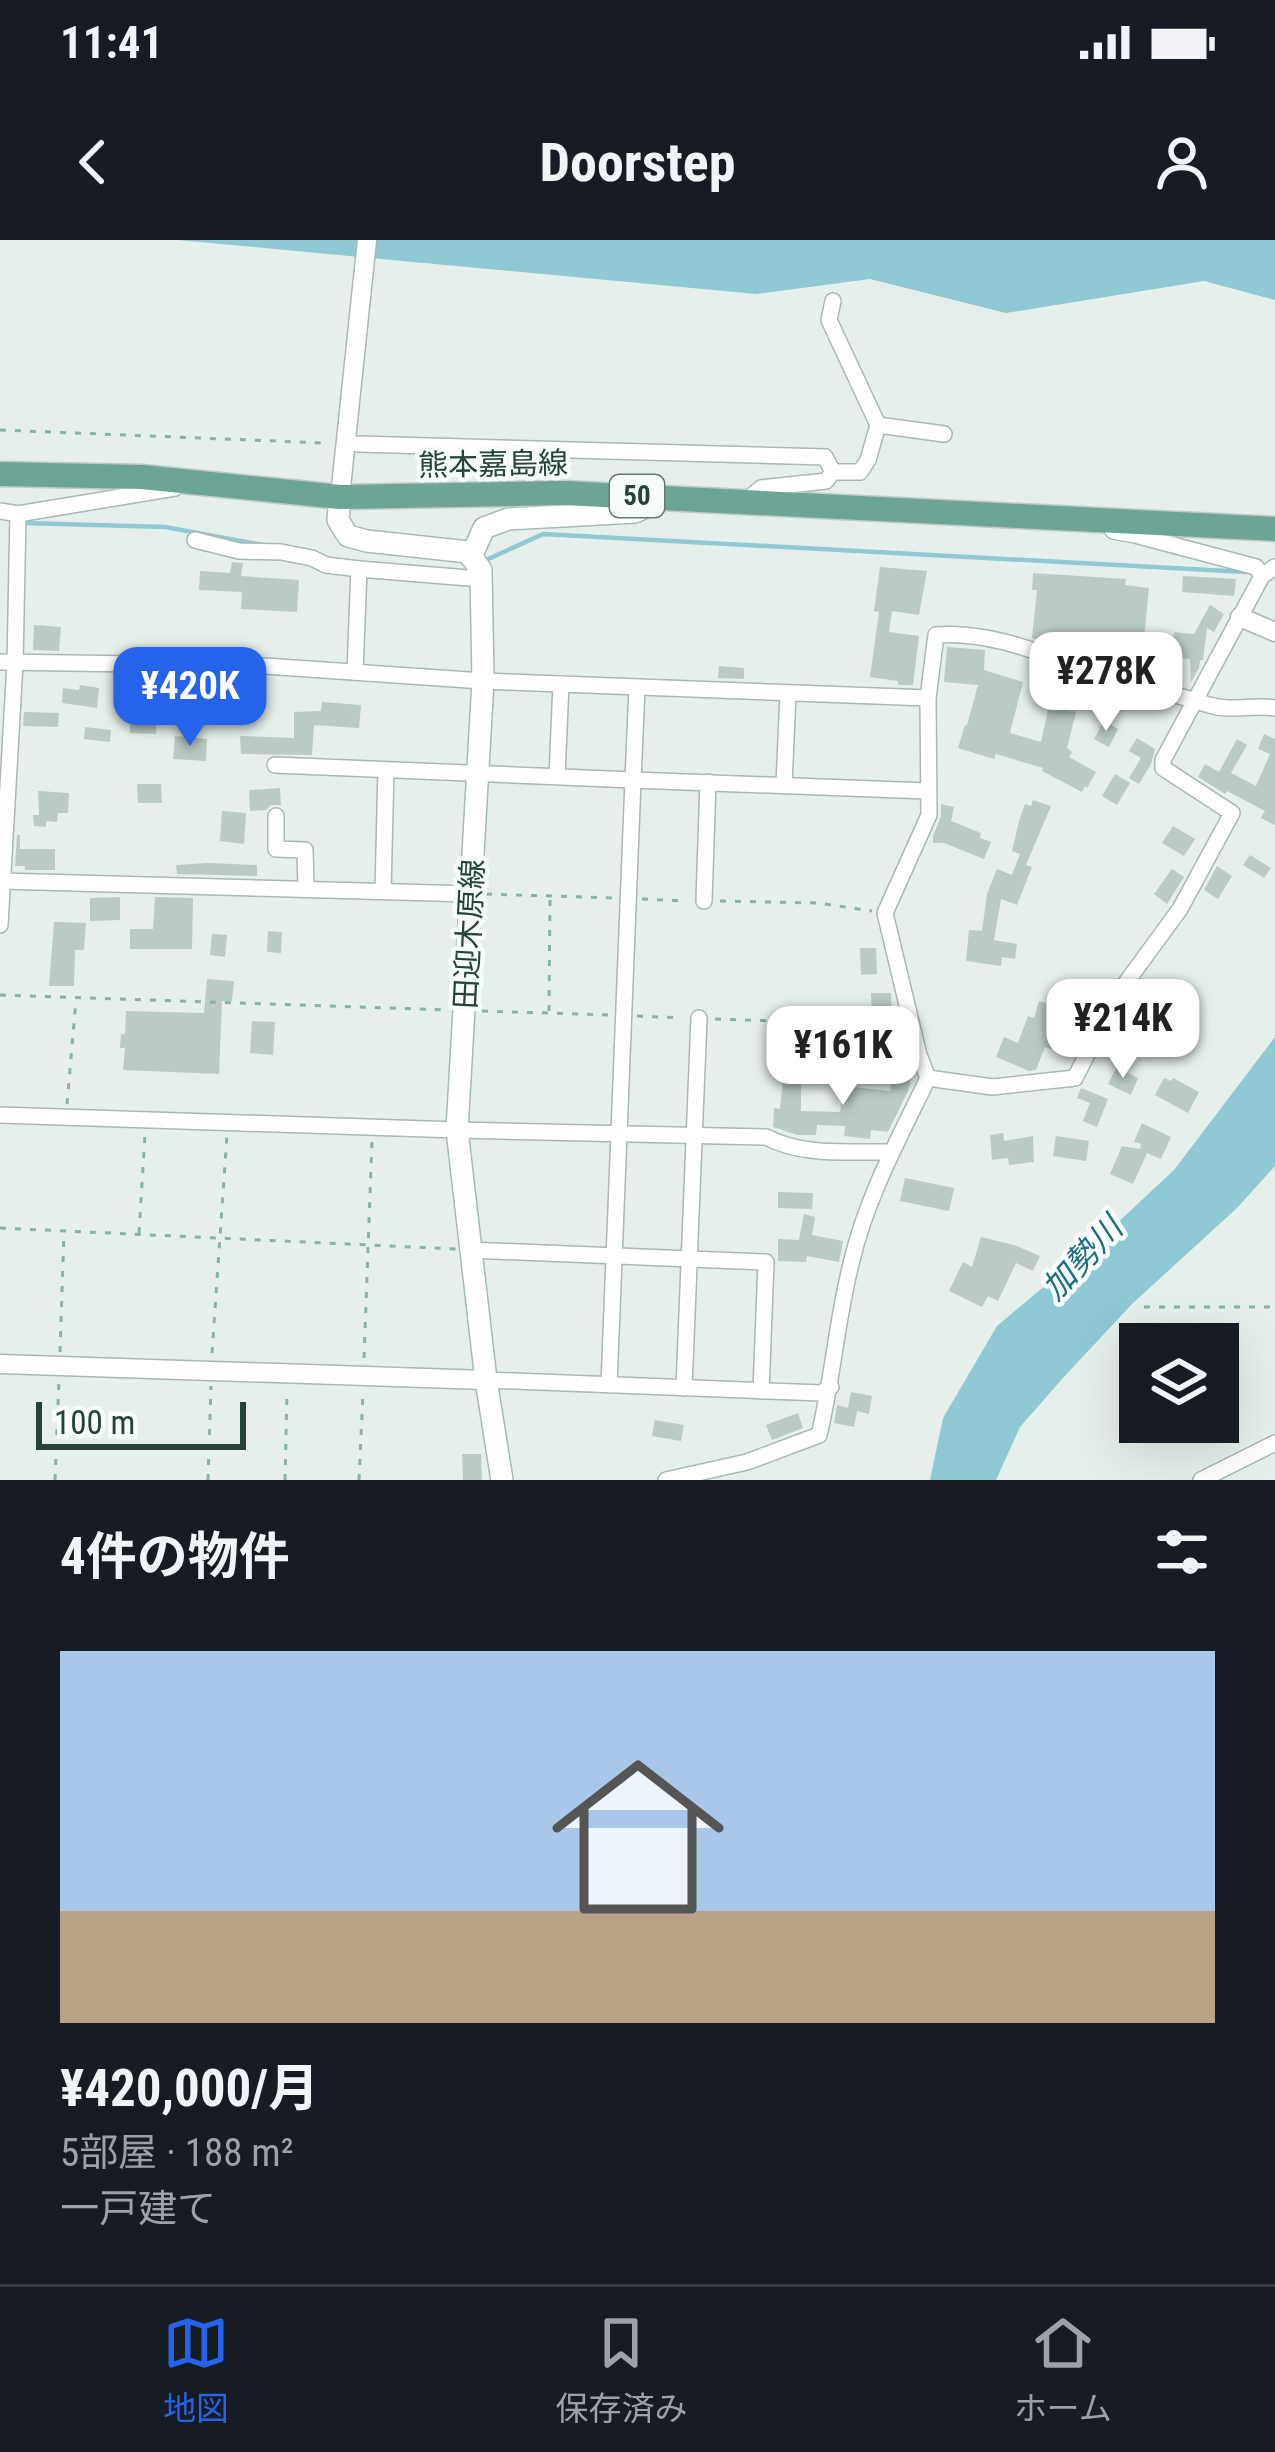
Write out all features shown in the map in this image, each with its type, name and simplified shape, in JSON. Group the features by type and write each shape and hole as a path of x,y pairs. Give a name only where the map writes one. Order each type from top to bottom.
{"main road":[{"name":"熊本嘉島線","path":"0,474 142,477 196,485 667,497 1275,529"},
{"path":"340,489 338,520 349,536 468,552 478,569"},
{"path":"478,569 484,528 508,519 635,512 667,497"},
{"name":"田迎木原線","path":"478,569 483,682 457,1130 502,1480"}],"street":[{"path":"340,489 367,240"},
{"path":"832,301 829,320 878,425 860,472 833,472"},
{"path":"878,425 944,434"},
{"path":"358,444 825,457 833,472"},
{"path":"746,501 761,488 826,481 833,472"},
{"path":"0,511 18,514 196,485"},
{"path":"0,925 18,514"},
{"path":"928,1078 992,1087 1075,1078 1118,995 1180,909 1232,813 1163,768 1163,760 1269,572 1135,535 1085,527 1058,516"},
{"path":"195,540 239,551 312,558 326,566 478,569"},
{"path":"355,672 359,569"},
{"path":"1240,617 1275,632"},
{"path":"665,1480 747,1462 820,1435 852,1260 892,1152 928,1078 885,913 929,815 928,698 936,635 992,640 1210,705 1275,708"},
{"path":"8,663 266,666 483,682 928,698"},
{"path":"557,776 561,684"},
{"path":"609,1384 637,687"},
{"path":"784,785 788,693"},
{"path":"274,765 927,791"},
{"path":"383,891 386,770"},
{"path":"704,901 708,782"},
{"path":"276,817 276,849 305,850 306,889"},
{"path":"2,881 471,894"},
{"path":"684,1388 699,1018"},
{"path":"0,1115 766,1137 801,1150 892,1152"},
{"path":"469,1250 766,1262 761,1391"},
{"path":"0,1364 212,1366 288,1374 821,1393 831,1387"},
{"path":"1201,1480 1275,1443"}],"path":[{"path":"0,430 324,442"},
{"path":"471,894 818,903 885,913"},
{"path":"549,1013 550,896"},
{"path":"67,1106 76,1000"},
{"path":"139,1234 146,1120"},
{"path":"208,1480 228,1123"},
{"path":"359,1480 373,1127"},
{"path":"0,1228 469,1250"},
{"path":"55,1480 64,1231"},
{"path":"1144,1306 1275,1307"},
{"path":"285,1480 288,1374"}],"water":[{"path":"178,240 1275,240 1275,300 1204,281 1006,313 870,279 756,294"},
{"name":"加勢川","path":"1275,1037 1275,1166 1062,1379 1020,1427 996,1480 930,1480 943,1418 997,1326 1174,1170"}],"building":[{"path":"232,562 243,563 241,576 299,580 297,612 241,609 242,592 199,590 200,571 230,573"},
{"path":"880,567 927,571 919,615 892,611 889,632 919,636 913,685 870,677"},
{"path":"1033,573 1126,579 1125,585 1149,588 1144,639 1149,640 1147,648 1159,649 1152,676 1124,669 1126,658 1095,655 1095,660 1032,638 1037,590 1032,590"},
{"path":"1183,576 1236,579 1234,596 1182,592"},
{"path":"1210,605 1224,614 1214,632 1207,628 1203,660 1191,682 1190,659 1171,657 1174,632 1194,634"},
{"path":"34,625 61,627 59,651 33,650"},
{"path":"947,647 985,650 984,670 1023,682 1010,733 1041,742 1049,705 1076,712 1067,748 1072,752 1069,757 1096,772 1087,788 1082,792 1043,768 958,748 978,685 944,682"},
{"path":"719,666 744,668 744,679 718,678"},
{"path":"1056,672 1066,675 1060,698 1043,694 1047,675 1054,677"},
{"path":"146,676 158,677 157,697 194,698 195,677 210,677 207,715 157,714 156,734 130,733 129,695 146,697"},
{"path":"80,685 99,688 97,708 62,703 63,688 79,690"},
{"path":"322,702 361,705 359,728 314,725 312,755 241,754 240,736 294,738 294,712 321,711"},
{"path":"24,712 59,713 58,727 23,726"},
{"path":"1104,721 1118,729 1109,747 1094,739"},
{"path":"85,727 111,730 110,742 84,739"},
{"path":"1264,734 1275,739 1275,825 1261,818 1265,811 1198,777 1205,764 1219,772 1237,739 1247,745 1231,773 1256,786 1270,754 1258,749"},
{"path":"175,736 207,739 206,761 173,759"},
{"path":"1137,738 1155,749 1139,784 1129,778 1141,758 1129,751"},
{"path":"1115,774 1130,783 1117,805 1102,796"},
{"path":"137,784 161,784 162,803 138,803"},
{"path":"280,788 281,805 250,811 249,790"},
{"path":"38,791 69,793 68,813 58,813 57,822 46,821 46,827 34,826 33,815 39,815"},
{"path":"1033,800 1051,806 1026,865 1032,867 1017,905 1001,899 994,940 1017,944 1015,959 1002,957 1001,966 966,961 969,930 982,931 987,894 997,869 1012,875 1020,854 1012,851 1019,821 1025,804 1031,806"},
{"path":"941,804 954,807 951,821 991,842 984,859 933,843"},
{"path":"222,811 246,813 244,844 220,841"},
{"path":"1173,826 1195,839 1184,856 1162,843"},
{"path":"17,835 20,849 55,849 55,870 15,866"},
{"path":"1250,855 1271,868 1264,878 1243,865"},
{"path":"176,865 257,865 257,876 177,874"},
{"path":"1217,866 1232,876 1218,899 1204,890"},
{"path":"1172,869 1184,877 1167,904 1154,894"},
{"path":"120,897 120,920 90,921 90,898"},
{"path":"155,897 193,898 192,949 130,949 130,929 153,929"},
{"path":"54,922 86,923 84,950 75,950 74,986 49,986"},
{"path":"268,931 282,932 281,953 267,952"},
{"path":"212,934 227,935 225,957 210,955"},
{"path":"860,948 876,948 877,974 861,975"},
{"path":"207,979 234,981 232,1001 222,1001 219,1074 123,1070 125,1048 120,1048 126,1011 204,1013"},
{"path":"871,993 891,993 892,1017 872,1018"},
{"path":"1039,1001 1063,1008 1057,1026 1083,1035 1075,1051 1053,1043 1051,1049 1045,1047 1036,1070 1029,1071 996,1057 1004,1037 1018,1043"},
{"path":"252,1021 275,1022 273,1055 250,1053"},
{"path":"896,1047 899,1063 872,1068 869,1052"},
{"path":"894,1067 912,1070 909,1089 888,1132 871,1130 870,1139 844,1136 845,1126 817,1125 816,1135 773,1127 784,1070 802,1071 801,1111 840,1112 843,1086 890,1091"},
{"path":"1116,1068 1138,1078 1131,1095 1108,1084"},
{"path":"1164,1078 1199,1092 1188,1113 1155,1095"},
{"path":"1081,1088 1108,1099 1097,1127 1083,1121 1090,1103 1077,1098"},
{"path":"1142,1123 1171,1137 1161,1159 1147,1153 1133,1184 1110,1174 1122,1146 1140,1149 1141,1144 1134,1142"},
{"path":"1003,1133 1004,1141 1033,1136 1034,1162 1009,1165 1008,1158 992,1160 990,1135"},
{"path":"1056,1136 1089,1141 1086,1161 1053,1156"},
{"path":"905,1178 954,1188 949,1211 900,1201"},
{"path":"778,1192 813,1193 812,1209 778,1208"},
{"path":"804,1214 815,1217 812,1235 843,1241 839,1262 807,1256 806,1262 778,1261 778,1239 799,1240"},
{"path":"981,1237 1040,1256 1033,1271 1016,1263 998,1301 988,1296 982,1307 949,1291 963,1262 972,1267"},
{"path":"851,1392 872,1396 869,1414 857,1411 854,1427 834,1423 837,1405 848,1408"},
{"path":"798,1413 803,1428 772,1440 766,1425"},
{"path":"655,1420 684,1425 681,1441 652,1436"},
{"path":"462,1454 481,1454 482,1480 463,1480"}],"waterway":[{"path":"24,523 165,527 263,545"},
{"path":"484,561 543,534 1246,572"}]}
